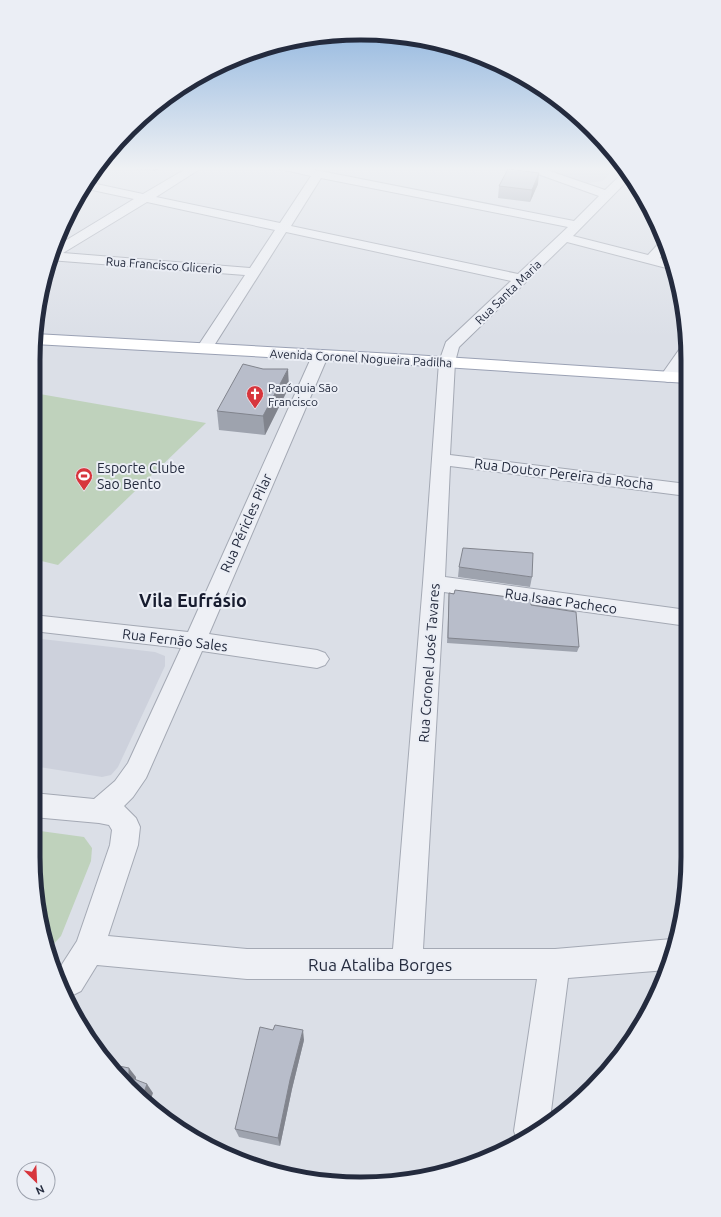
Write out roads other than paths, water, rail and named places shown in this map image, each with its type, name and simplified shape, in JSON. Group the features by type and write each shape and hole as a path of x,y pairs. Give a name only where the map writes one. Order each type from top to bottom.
{"main road":[{"name":"Avenida Coronel Nogueira Padilha","path":"41,339 447,362 681,378"}],"street":[{"path":"60,250 103,224"},
{"path":"263,224 521,279"},
{"path":"204,349 285,224"},
{"path":"571,224 577,225"},
{"name":"Rua Santa Maria","path":"447,362 452,345 577,225"},
{"path":"564,237 666,264"},
{"path":"651,260 661,249"},
{"name":"Rua Francisco Glicerio","path":"57,257 254,272"},
{"name":"Rua Péricles Pilar","path":"99,811 124,788 137,770 196,641 230,558 320,356"},
{"path":"668,377 681,359"},
{"name":"Rua Coronel José Tavares","path":"407,964 434,583 440,458 447,362"},
{"name":"Rua Doutor Pereira da Rocha","path":"440,458 681,489"},
{"name":"Rua Isaac Pacheco","path":"434,583 681,617"},
{"name":"Rua Fernão Sales","path":"40,624 196,641 317,659"},
{"path":"40,806 99,811 117,815 126,827 124,845 89,949 70,980 66,982"},
{"name":"Rua Ataliba Borges","path":"89,949 247,964 555,964 666,955"},
{"path":"531,1128 555,964"}],"place":[{"name":"Paróquia São Francisco","path":"255,409"},
{"name":"Esporte Clube Sao Bento","path":"84,491"}],"district":[{"name":"Vila Eufrásio","path":"193,600"}]}
